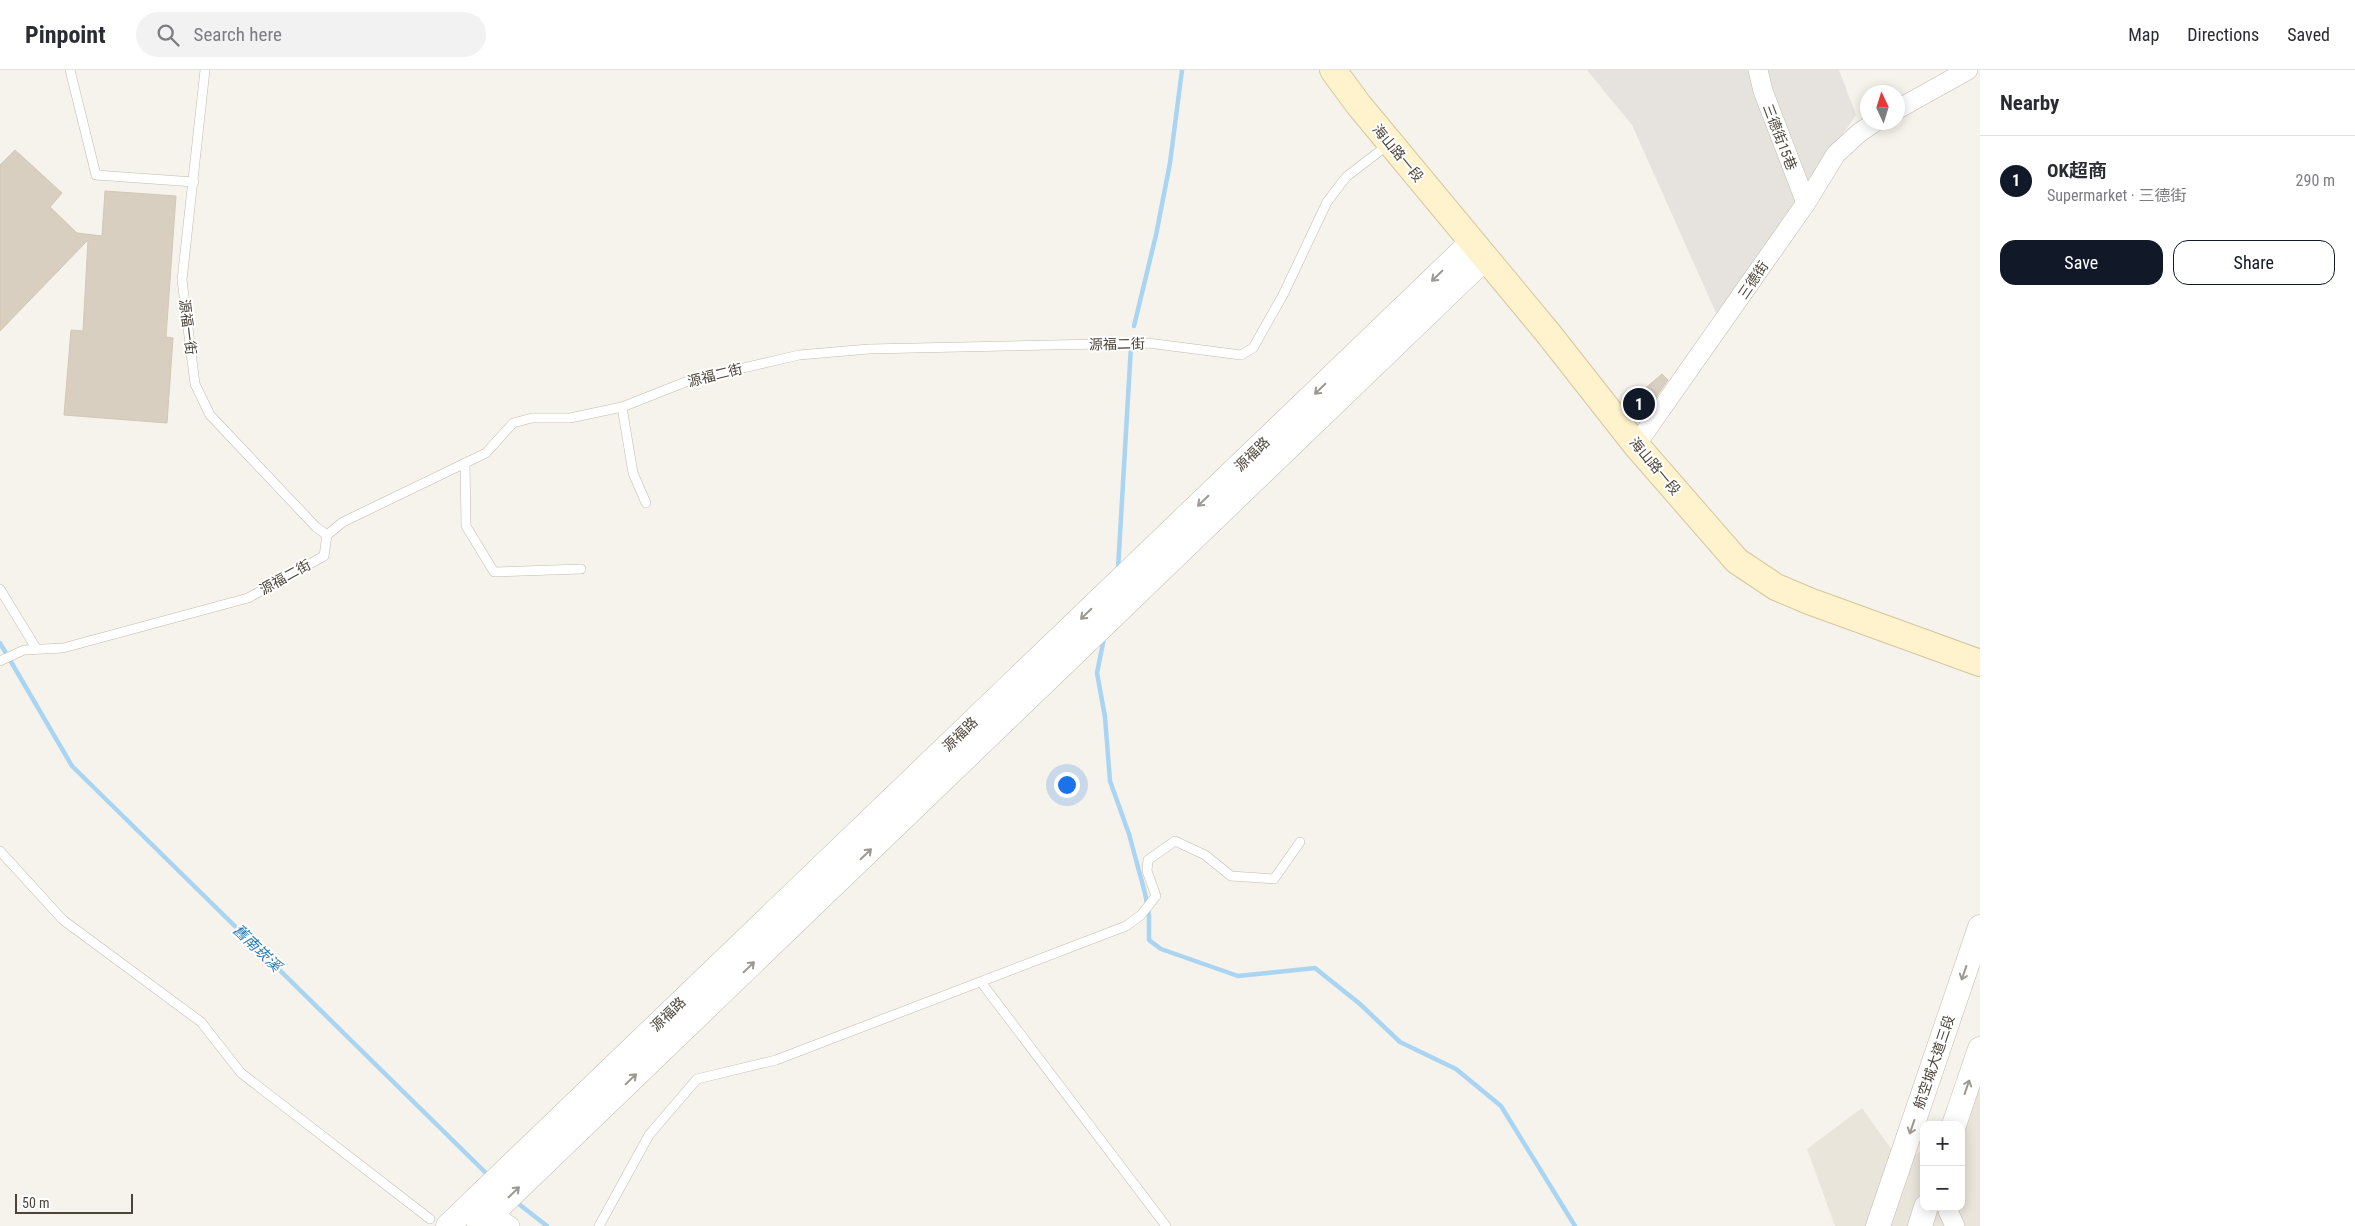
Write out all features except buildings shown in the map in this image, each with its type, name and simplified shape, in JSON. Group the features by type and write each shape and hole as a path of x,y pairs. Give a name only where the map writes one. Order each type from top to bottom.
{"main road":[{"name":"海山路一段","path":"1333,70 1390,143 1636,445 1737,561 1776,587 1809,601 1980,663"}],"street":[{"name":"三德街15巷","path":"1758,70 1763,91 1806,203"},
{"path":"1905,105 1968,70"},
{"name":"三德街","path":"1636,445 1806,203 1836,154 1862,130"},
{"name":"源福路","path":"439,1222 488,1217 1479,250"},
{"name":"航空城大道三段","path":"1878,1226 1980,927"},
{"path":"1955,1121 1980,1049"},
{"path":"1920,1226 1943,1215"}],"lane":[{"path":"70,70 96,175 194,182"},
{"name":"源福一街","path":"205,70 182,280 195,384 210,415 316,527 327,534"},
{"name":"源福二街","path":"0,661 24,650 63,648 248,598 324,556 327,534 343,522 486,453 513,423 532,418 570,418 622,407 688,381 798,355 869,349 1148,342 1241,355 1253,348 1283,295 1327,202 1346,178 1390,143"},
{"path":"622,407 633,473 646,503"},
{"path":"465,463 466,526 494,572 581,569"},
{"path":"0,589 36,648"},
{"path":"599,1226 649,1135 697,1079 776,1060 1126,926 1142,915 1155,898 1154,885 1147,870 1148,860 1175,842 1205,855 1231,876 1274,879 1300,842"},
{"path":"0,851 63,920 201,1022 241,1073 439,1222"},
{"path":"981,982 1166,1226"}],"shaded area":[{"path":"1587,70 1839,70 1856,115 1717,315 1632,125"},
{"path":"1980,1075 1980,1226 1835,1226 1807,1149 1862,1108 1902,1164 1920,1152 1920,1211 1965,1211 1965,1121 1963,1121"}],"waterway":[{"path":"1134,326 1156,235 1170,163 1182,70"},
{"path":"1118,569 1131,346"},
{"path":"1104,638 1097,673 1105,717 1110,781 1129,834 1145,893 1149,915 1149,940 1161,949 1238,976 1315,968 1360,1004 1400,1042 1456,1069 1501,1106 1575,1226"},
{"name":"舊南崁溪","path":"0,643 72,766 489,1176"},
{"name":"舊南崁溪","path":"515,1201 547,1226"}],"place":[{"name":"OK超商","path":"1639,404"}]}
